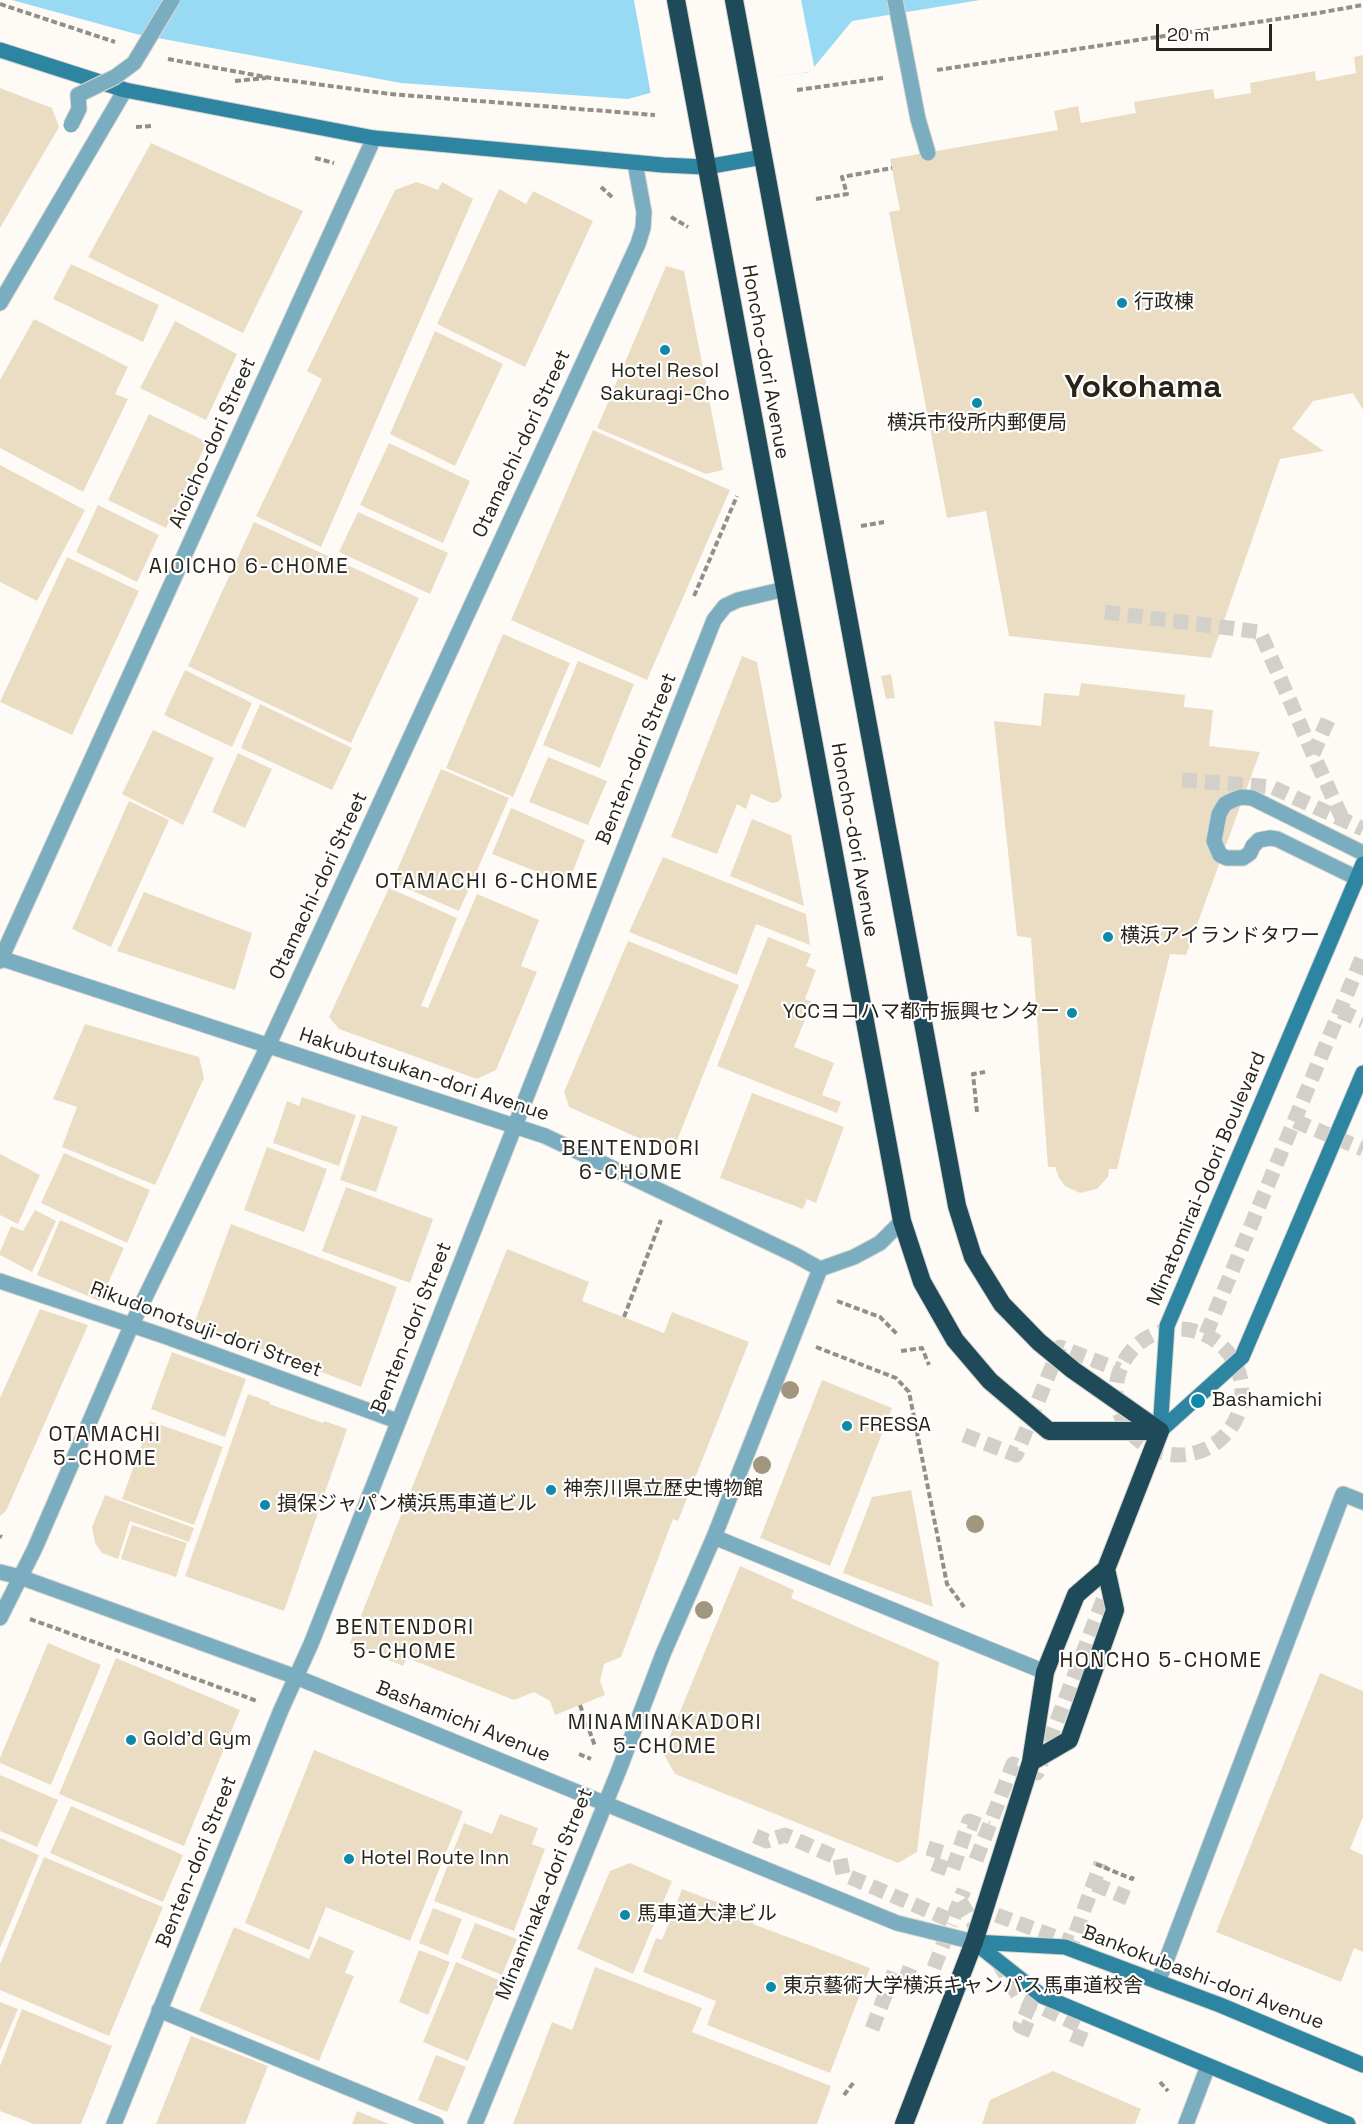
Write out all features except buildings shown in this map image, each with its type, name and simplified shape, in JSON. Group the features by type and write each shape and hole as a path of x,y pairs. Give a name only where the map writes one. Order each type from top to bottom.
{"highway":[{"name":"Honcho-dori Avenue","path":"676,0 902,1221 922,1282 955,1340 990,1381 1049,1431 1160,1431"},
{"name":"Honcho-dori Avenue","path":"734,0 957,1206 973,1257 1002,1304 1039,1342 1073,1370 1160,1431"},
{"path":"904,2124 974,1942 1031,1762 1045,1672 1076,1595 1106,1569 1160,1431"},
{"path":"1031,1762 1069,1740 1115,1610 1106,1569"}],"street":[{"path":"71,125 79,109 78,95 115,77 134,63 171,0"},
{"path":"895,0 918,119 928,153"},
{"path":"0,50 125,90 374,138 635,163 706,167 763,157"},
{"path":"0,303 125,90"},
{"name":"Aioicho-dori Street","path":"0,959 374,138"},
{"name":"Otamachi-dori Street","path":"2,1614 35,1548 132,1324 268,1046 638,244 643,228 644,212 635,163"},
{"name":"Benten-dori Street","path":"114,2124 281,1710 311,1644 714,620 725,606 738,600 785,589"},
{"path":"1360,871 1277,839 1259,840 1250,853 1243,858 1227,858 1220,855 1214,841 1220,814 1225,804 1241,796 1252,798 1363,853"},
{"name":"Minatomirai-Odori Boulevard","path":"1160,1431 1167,1326 1360,871"},
{"name":"Hakubutsukan-dori Avenue","path":"0,959 544,1136 820,1269"},
{"path":"1160,1431 1242,1357 1363,1073"},
{"path":"820,1269 854,1257 880,1243 902,1221"},
{"name":"Minaminaka-dori Street","path":"475,2124 619,1770 663,1654 714,1537 820,1269"},
{"name":"Rikudonotsuji-dori Street","path":"0,1281 132,1324 397,1421"},
{"path":"1158,1982 1343,1494 1363,1502"},
{"path":"714,1537 1045,1672"},
{"name":"Bashamichi Avenue","path":"0,1572 20,1577 296,1677 897,1923 974,1942"},
{"path":"974,1942 1042,1996 1348,2124"},
{"name":"Bankokubashi-dori Avenue","path":"974,1942 1065,1947 1363,2065"},
{"path":"159,2010 436,2124"},
{"path":"1186,2124 1208,2066"}],"path":[{"path":"0,4 126,46"},
{"path":"927,71 1318,14 1363,5"},
{"path":"160,56 271,78 390,94 656,115"},
{"path":"797,90 892,76"},
{"path":"230,81 271,78"},
{"path":"816,199 847,194 842,177 892,168"},
{"path":"668,215 688,228"},
{"path":"694,596 738,490"},
{"path":"861,526 884,522"},
{"path":"977,1112 973,1074 985,1072"},
{"path":"624,1317 662,1216"},
{"path":"832,1299 880,1317 898,1335"},
{"path":"814,1347 896,1378 909,1392 947,1584 960,1604 969,1611"},
{"path":"902,1351 922,1348 929,1365"},
{"path":"2,1614 281,1710"},
{"path":"580,1705 596,1746"},
{"path":"579,1754 591,1759"},
{"path":"1096,1864 1132,1880 1134,1874"},
{"path":"844,2095 854,2082"},
{"path":"1160,2082 1173,2096"}],"water":[{"path":"12,0 980,0 852,21 810,72 650,93 628,99 401,83 136,34"}],"pier":[{"path":"634,0 801,0 815,71 651,95"}],"tunnel":[{"path":"1105,612 1260,632 1313,754"},
{"path":"1328,720 1313,754 1343,820"},
{"path":"1182,780 1272,787 1363,829"},
{"path":"1206,1334 1363,955"},
{"path":"1340,1011 1363,1021"},
{"path":"1295,1121 1363,1149"},
{"path":"1179,1329 1203,1334 1224,1347 1237,1368 1242,1392 1237,1416 1224,1437 1203,1450 1179,1455 1155,1450 1134,1437 1121,1416 1116,1392 1121,1368 1134,1347 1155,1334 1179,1329"},
{"path":"964,1435 1016,1455 1060,1347 1119,1370"},
{"path":"976,1860 1013,1764 1037,1773 1110,1582"},
{"path":"937,1843 931,1863 952,1871 969,1821 988,1828"},
{"path":"755,1836 767,1841 785,1835 840,1859 843,1874 952,1921 964,1890"},
{"path":"975,1907 1072,1943 1101,1863"},
{"path":"1094,1884 1128,1898"},
{"path":"960,1901 982,1937"},
{"path":"872,2029 895,1970 928,1983 951,1924"},
{"path":"998,1962 1019,1997 1083,2027 1075,2047"},
{"path":"1031,2003 1020,2026 1034,2032"}],"place":[{"name":"行政棟","path":"1122,303"},
{"name":"Hotel Resol Sakuragi-Cho","path":"665,350"},
{"name":"横浜市役所内郵便局","path":"977,403"},
{"name":"横浜アイランドタワー","path":"1108,937"},
{"name":"YCCヨコハマ都市振興センター","path":"1072,1013"},
{"name":"Bashamichi","path":"1198,1401"},
{"name":"FRESSA","path":"847,1426"},
{"name":"神奈川県立歴史博物館","path":"551,1490"},
{"name":"損保ジャパン横浜馬車道ビル","path":"265,1505"},
{"name":"Gold'd Gym","path":"131,1740"},
{"name":"Hotel Route Inn","path":"349,1859"},
{"name":"馬車道大津ビル","path":"625,1915"},
{"name":"東京藝術大学横浜キャンパス馬車道校舎","path":"771,1987"}],"district":[{"name":"Yokohama","path":"1143,388"},
{"name":"AIOICHO 6-CHOME","path":"249,567"},
{"name":"OTAMACHI 6-CHOME","path":"487,882"},
{"name":"BENTENDORI 6-CHOME","path":"631,1161"},
{"name":"OTAMACHI 5-CHOME","path":"105,1447"},
{"name":"BENTENDORI 5-CHOME","path":"405,1640"},
{"name":"HONCHO 5-CHOME","path":"1161,1661"},
{"name":"MINAMINAKADORI 5-CHOME","path":"665,1735"}]}
